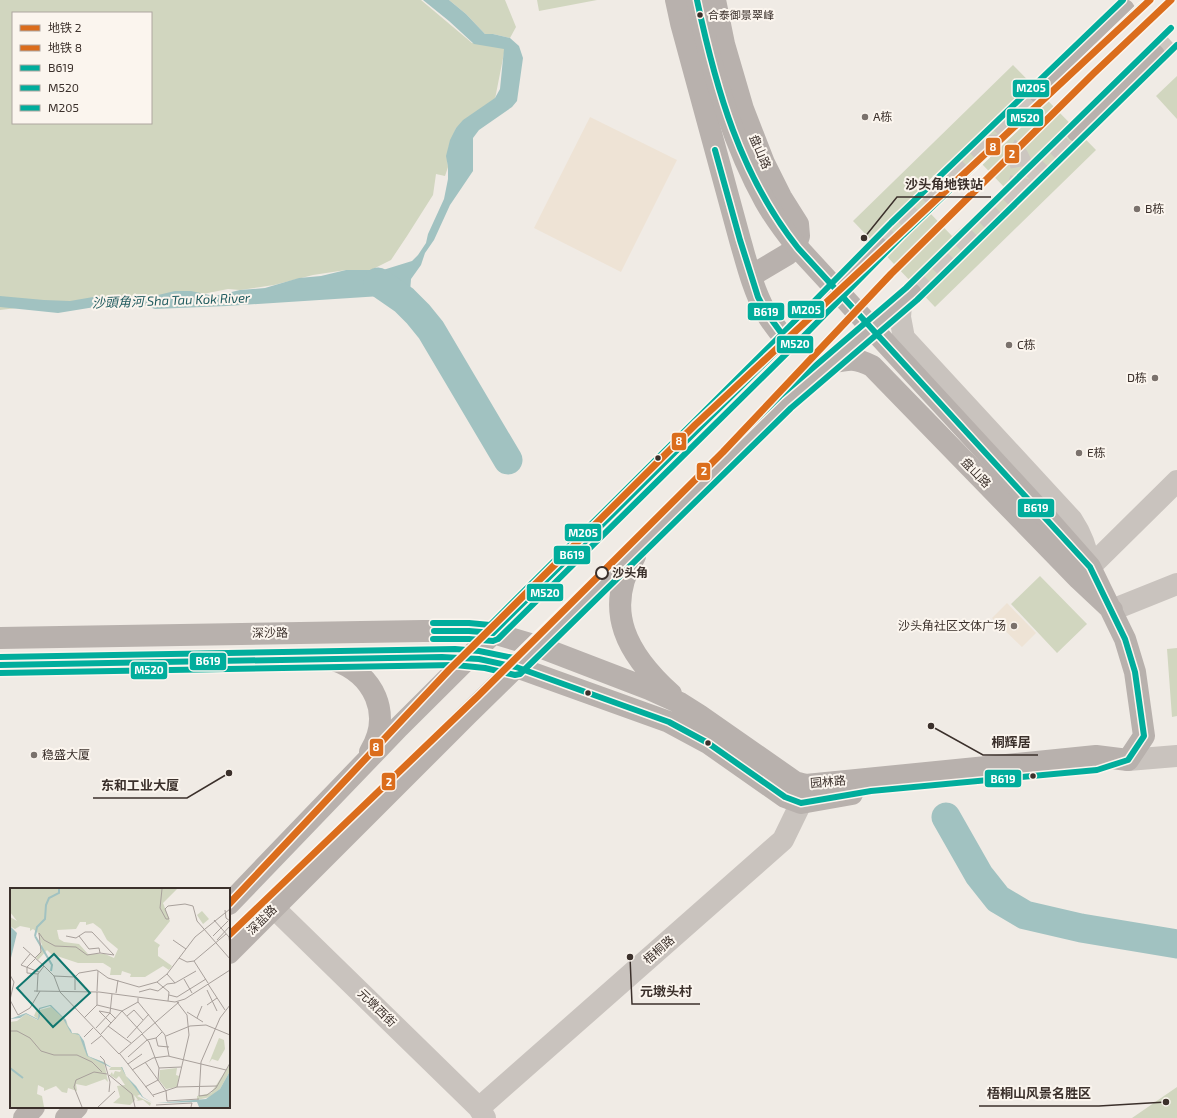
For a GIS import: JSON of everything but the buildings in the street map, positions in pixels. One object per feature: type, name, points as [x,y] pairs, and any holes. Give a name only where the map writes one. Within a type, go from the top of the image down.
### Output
[{"type":"main road","points":[[676,0],[738,233],[751,276],[758,297],[766,312],[787,341]]},
{"type":"main road","name":"盘山路","points":[[697,0],[716,76],[739,145],[752,176],[782,227],[798,248],[1090,567],[1125,639],[1134,672],[1144,736],[1128,760]]},
{"type":"main road","name":"盘山路","points":[[715,0],[724,44],[743,109],[764,163],[781,197],[798,224],[799,236],[795,248],[788,254],[751,276]]},
{"type":"main road","points":[[1039,92],[1124,10]]},
{"type":"main road","points":[[1077,131],[1154,55]]},
{"type":"main road","points":[[230,903],[363,764],[787,341],[878,248]]},
{"type":"main road","points":[[680,703],[661,686],[645,668],[626,637],[621,621],[620,601],[623,582],[631,564],[646,539],[786,402],[906,299]]},
{"type":"main road","name":"盘山路","points":[[830,363],[850,359],[863,361],[872,366],[1079,579],[1112,610]]},
{"type":"main road","name":"深盐路","points":[[230,952],[646,539]]},
{"type":"main road","name":"深沙路","points":[[0,638],[423,630],[493,633],[537,646]]},
{"type":"main road","name":"园林路","points":[[537,646],[649,689],[680,703],[795,782],[804,794]]},
{"type":"main road","points":[[0,665],[469,657],[494,661],[516,667]]},
{"type":"main road","points":[[331,659],[347,664],[360,674],[370,685],[375,694],[379,712],[380,729],[374,746],[363,764]]},
{"type":"main road","name":"园林路","points":[[516,667],[669,722],[708,743],[785,797],[1096,756],[1128,760]]},
{"type":"main road","points":[[24,1118],[33,1108]]},
{"type":"main road","points":[[66,1118],[76,1108]]},
{"type":"street","points":[[906,299],[900,316],[904,338],[1072,520],[1082,534],[1090,567]]},
{"type":"street","points":[[1090,567],[1177,481]]},
{"type":"street","points":[[1112,610],[1177,584]]},
{"type":"street","name":"园林路","points":[[1128,760],[1177,756]]},
{"type":"street","name":"梧桐路","points":[[482,1113],[783,840],[804,794]]},
{"type":"street","name":"元墩西街","points":[[274,908],[482,1113]]},
{"type":"green space","points":[[0,0],[421,0],[472,43],[506,43],[495,99],[456,128],[449,146],[447,159],[448,167],[445,176],[436,174],[433,195],[391,260],[371,270],[346,270],[313,275],[274,285],[240,290],[228,289],[203,294],[51,304],[0,310]]},
{"type":"green space","points":[[449,0],[505,0],[516,27],[510,38],[493,34],[485,34],[466,14]]},
{"type":"green space","points":[[537,0],[597,0],[539,11]]},
{"type":"green space","points":[[1013,65],[1096,150],[935,307],[853,221]],"holes":[[[982,164],[1004,187],[952,236],[930,213]]]},
{"type":"green space","points":[[1177,76],[1177,119],[1156,96]]},
{"type":"green space","points":[[1040,576],[1087,624],[1057,653],[1011,604]]},
{"type":"green space","points":[[1177,648],[1177,716],[1172,717],[1167,649]]},
{"type":"green space","points":[[1177,1087],[1177,1118],[1132,1118]]},
{"type":"shaded area","points":[[590,117],[677,160],[621,272],[534,228]]},
{"type":"shaded area","name":"沙头角社区文体广场","points":[[1007,603],[1036,633],[1022,647],[992,618]]},
{"type":"water","name":"沙頭角河 Sha Tau Kok River","points":[[423,0],[449,0],[466,14],[485,34],[493,34],[510,38],[519,46],[523,58],[517,101],[512,107],[479,130],[473,138],[473,171],[450,205],[434,240],[425,253],[421,265],[411,279],[410,292],[387,299],[381,296],[155,309],[143,305],[101,306],[58,313],[0,307],[0,296],[70,301],[99,296],[154,296],[175,291],[191,291],[214,296],[240,290],[265,288],[299,278],[321,276],[346,270],[383,270],[412,261],[426,243],[428,234],[444,199],[448,179],[446,156],[450,140],[456,128],[463,120],[495,98],[500,89],[504,49],[474,44]]},
{"type":"waterway","points":[[378,282],[404,300],[431,330],[508,460]]},
{"type":"waterway","points":[[946,817],[979,875],[998,899],[1025,915],[1081,928],[1177,944]]},
{"type":"tunnel","points":[[1154,55],[1177,34]]},
{"type":"tunnel","points":[[878,248],[1039,92]]},
{"type":"tunnel","points":[[911,294],[1077,131]]},
{"type":"tunnel","points":[[978,151],[989,146],[999,146],[1008,148],[1015,154],[1020,161],[1022,170],[1020,181],[1015,191]]},
{"type":"metro line","name":"8","points":[[230,903],[449,670],[695,425],[1150,0]]},
{"type":"metro line","name":"2","points":[[230,934],[478,696],[723,452],[891,274],[1094,73],[1171,0]]},
{"type":"transit line","name":"B619","points":[[0,665],[442,657],[479,659],[516,667],[669,722],[708,743],[785,797],[801,803],[871,791],[1097,770],[1128,760],[1144,736],[1135,672],[1125,639],[1090,567],[798,248],[778,220],[760,191],[733,130],[713,66],[697,0]]},
{"type":"transit line","name":"M205","points":[[433,623],[469,623],[490,625],[781,335],[891,223],[1123,0]]},
{"type":"transit line","name":"M520","points":[[433,639],[493,641],[498,639],[793,347],[903,235],[1141,6]]},
{"type":"transit line","name":"M205","points":[[0,657],[455,649],[479,651],[514,658],[780,396],[906,288],[1171,28]]},
{"type":"transit line","name":"M520","points":[[0,673],[455,665],[485,668],[515,675],[520,674],[791,408],[917,300],[1177,45]]},
{"type":"transit line","name":"B619","points":[[434,631],[493,633],[787,341],[766,312],[758,297],[740,240],[715,150]]},
{"type":"place","name":"合泰御景翠峰","points":[[700,15]]},
{"type":"place","name":"A栋","points":[[865,117]]},
{"type":"place","name":"B栋","points":[[1137,209]]},
{"type":"place","name":"沙头角地铁站","points":[[864,238]]},
{"type":"place","name":"C栋","points":[[1009,345]]},
{"type":"place","name":"D栋","points":[[1155,378]]},
{"type":"place","name":"E栋","points":[[1079,453]]},
{"type":"place","name":"沙头角","points":[[602,573]]},
{"type":"place","name":"沙头角社区文体广场","points":[[1014,626]]},
{"type":"place","name":"桐辉居","points":[[931,726]]},
{"type":"place","name":"稳盛大厦","points":[[34,755]]},
{"type":"place","name":"东和工业大厦","points":[[229,773]]},
{"type":"place","name":"元墩头村","points":[[630,957]]},
{"type":"place","name":"梧桐山风景名胜区","points":[[1166,1102]]}]
